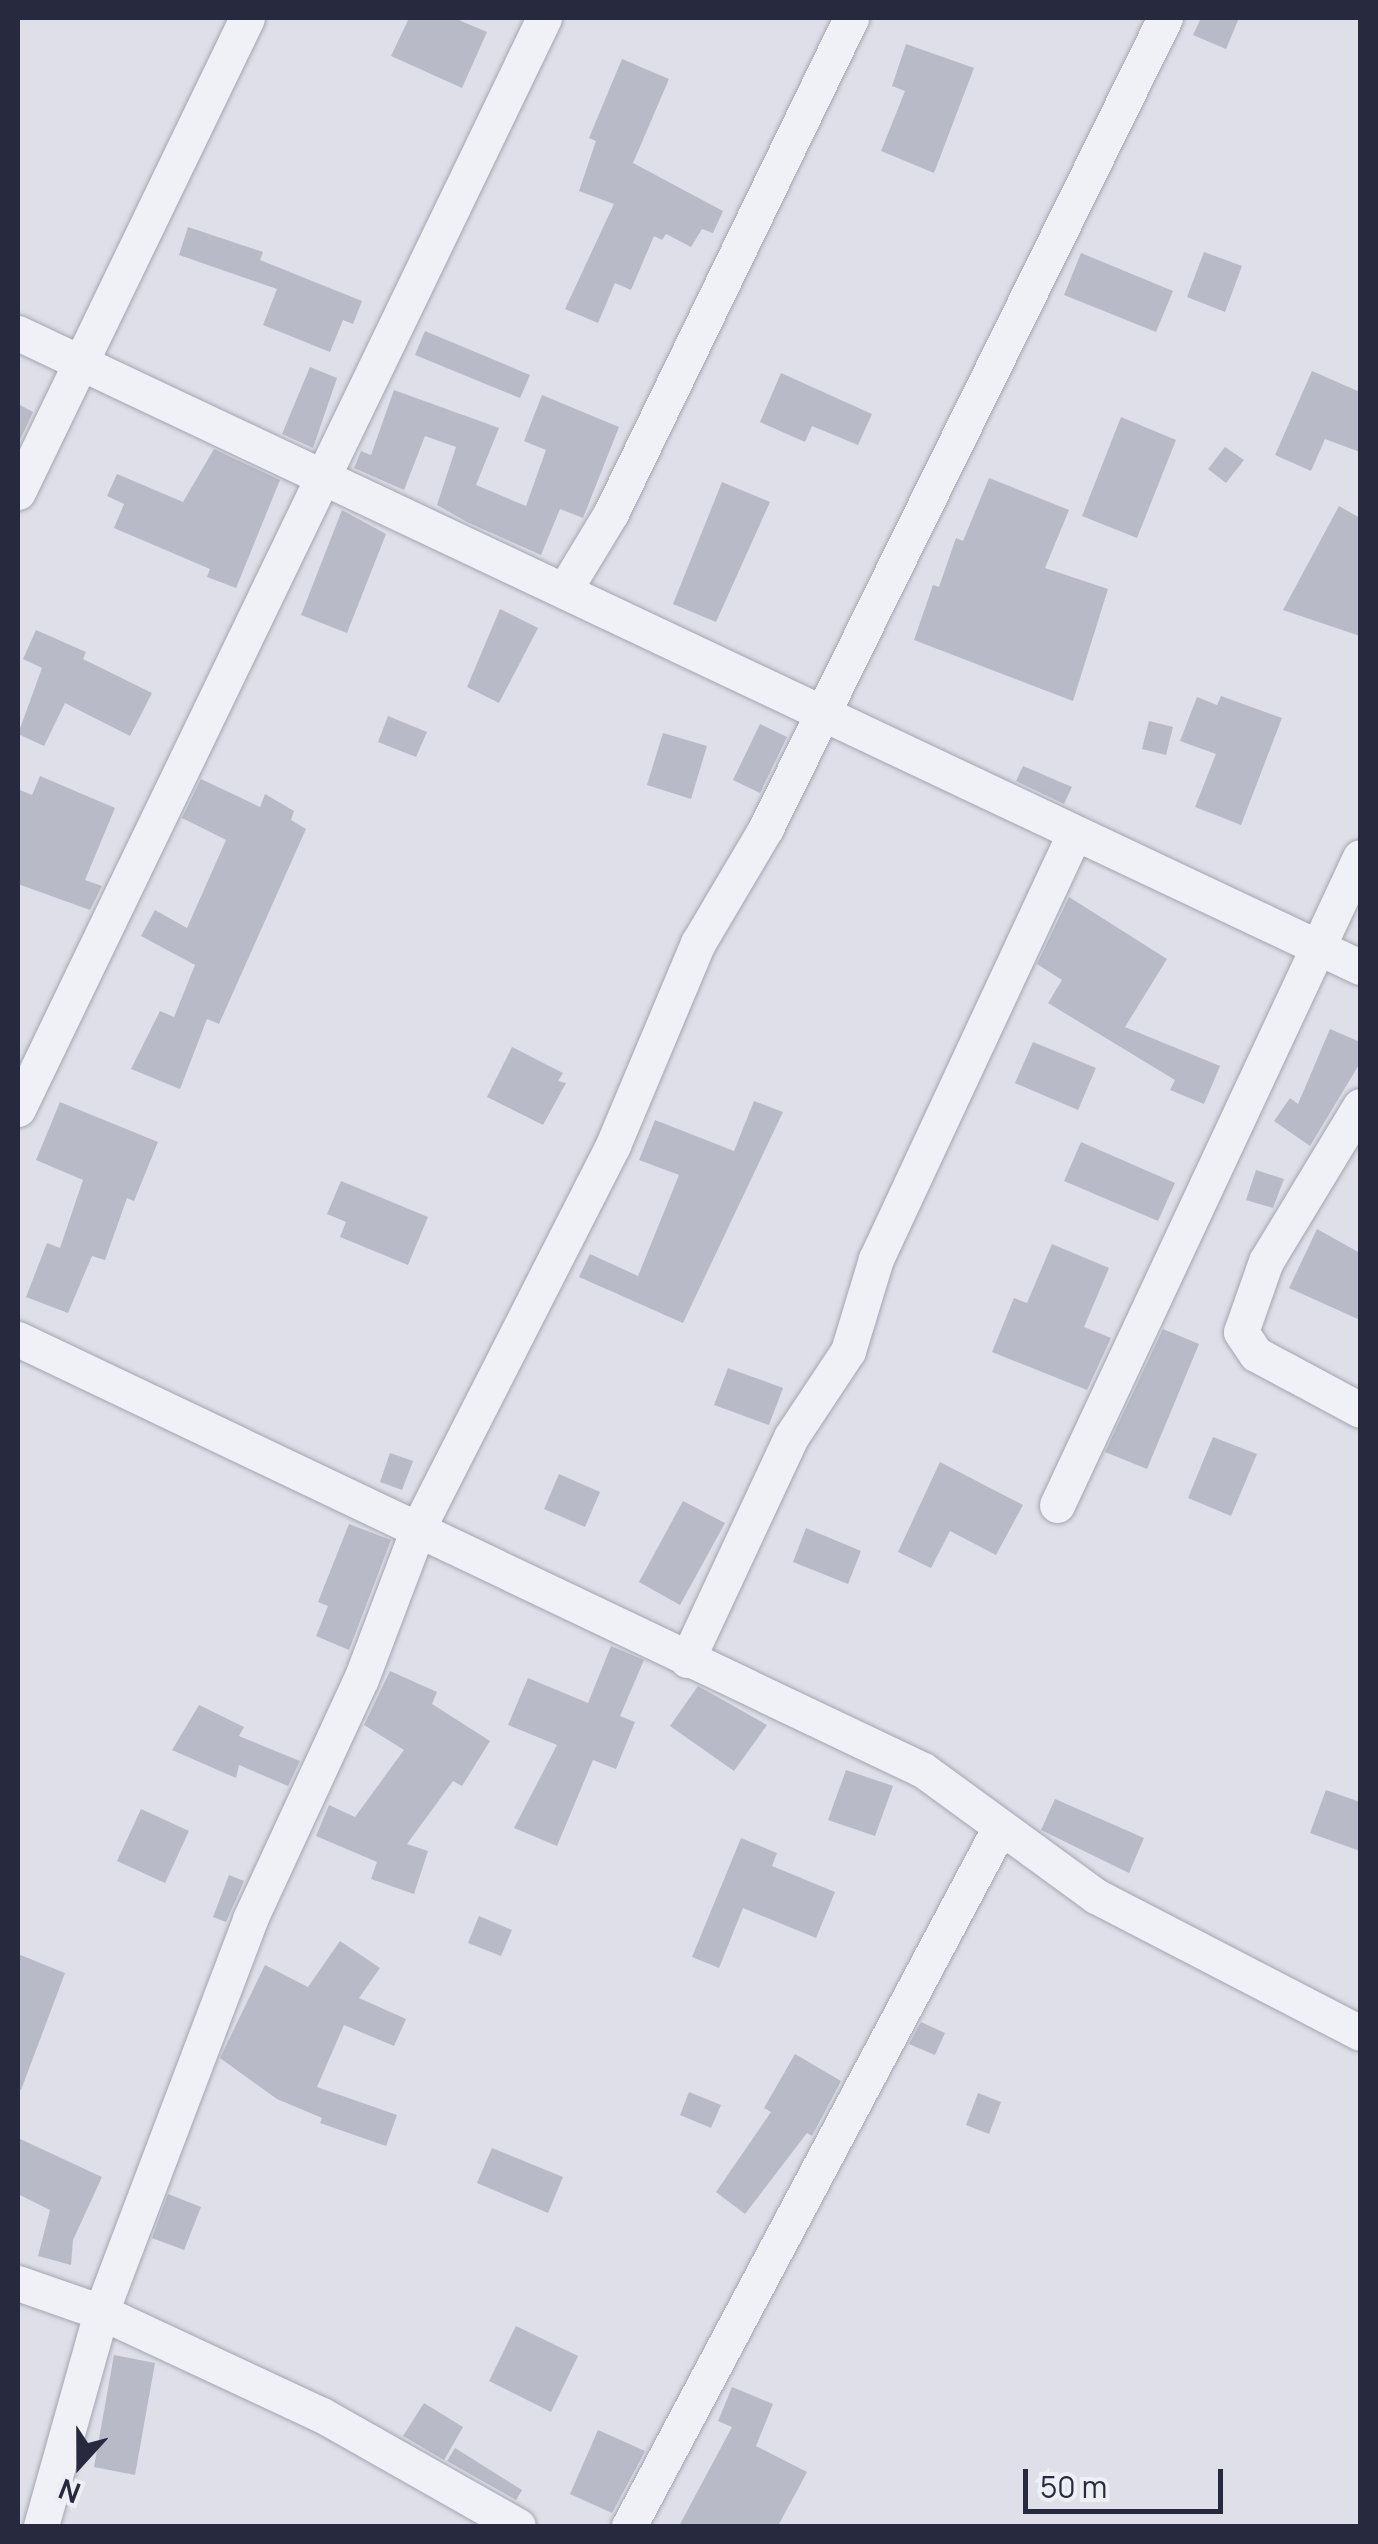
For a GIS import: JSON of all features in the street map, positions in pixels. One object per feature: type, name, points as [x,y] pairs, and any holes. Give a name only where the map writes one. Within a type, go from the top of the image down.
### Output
[{"type":"street","points":[[18,492],[247,18]]},
{"type":"street","points":[[18,1109],[317,479],[544,18]]},
{"type":"street","points":[[566,589],[611,513],[851,18]]},
{"type":"street","points":[[41,2526],[101,2312],[250,1919],[361,1678],[419,1526],[612,1146],[698,943],[766,828],[1165,18]]},
{"type":"street","points":[[18,333],[317,479],[566,589],[1074,835],[1360,967]]},
{"type":"street","points":[[687,1660],[791,1437],[848,1351],[876,1260],[1074,835]]},
{"type":"street","points":[[1058,1505],[1315,945],[1360,857]]},
{"type":"street","points":[[1360,1106],[1266,1261],[1240,1332],[1256,1354],[1360,1410]]},
{"type":"street","points":[[18,1339],[419,1526],[687,1660],[922,1770],[1096,1896],[1360,2033]]},
{"type":"street","points":[[628,2526],[999,1828]]},
{"type":"street","points":[[18,2284],[101,2312],[322,2414],[518,2526]]},
{"type":"building","points":[[409,18],[454,18],[487,32],[462,88],[391,56]]},
{"type":"building","points":[[1201,18],[1239,18],[1226,49],[1193,35]]},
{"type":"building","points":[[906,44],[974,68],[934,173],[881,151],[905,91],[892,86]]},
{"type":"building","points":[[622,59],[669,79],[633,163],[723,211],[713,233],[702,229],[691,247],[666,234],[662,240],[654,236],[631,290],[615,283],[598,323],[565,309],[614,204],[579,191],[596,141],[589,138]]},
{"type":"building","points":[[188,227],[263,252],[260,260],[362,301],[353,324],[343,320],[330,352],[263,325],[277,289],[179,255]]},
{"type":"building","points":[[1204,252],[1242,266],[1225,312],[1187,297]]},
{"type":"building","points":[[1081,253],[1173,291],[1156,332],[1064,295]]},
{"type":"building","points":[[425,331],[530,375],[520,398],[415,355]]},
{"type":"building","points":[[310,367],[337,378],[313,448],[282,434]]},
{"type":"building","points":[[1312,371],[1360,392],[1360,452],[1325,439],[1311,471],[1275,455]]},
{"type":"building","points":[[781,373],[872,414],[858,445],[812,426],[805,442],[760,422]]},
{"type":"building","points":[[394,390],[499,428],[476,485],[526,506],[546,450],[524,441],[542,395],[619,427],[583,518],[560,509],[541,555],[467,522],[437,505],[456,447],[425,436],[404,490],[354,468],[361,451],[371,455]]},
{"type":"building","points":[[18,404],[33,412],[18,444]]},
{"type":"building","points":[[1121,417],[1176,440],[1137,538],[1082,516]]},
{"type":"building","points":[[1225,447],[1244,460],[1226,483],[1208,469]]},
{"type":"building","points":[[214,449],[280,480],[236,588],[207,577],[210,569],[114,528],[124,504],[107,496],[117,474],[183,502]]},
{"type":"building","points":[[989,478],[1069,510],[1045,568],[1108,589],[1073,701],[914,640],[933,585],[939,587],[956,538],[963,541]]},
{"type":"building","points":[[722,482],[770,502],[716,622],[673,604]]},
{"type":"building","points":[[1339,506],[1360,518],[1360,636],[1283,610]]},
{"type":"building","points":[[342,510],[386,534],[347,633],[301,615]]},
{"type":"building","points":[[500,609],[538,628],[499,703],[467,687]]},
{"type":"building","points":[[36,630],[86,652],[83,659],[152,693],[130,736],[65,703],[44,746],[18,734],[42,668],[23,659]]},
{"type":"building","points":[[1221,696],[1282,718],[1241,825],[1195,807],[1216,754],[1180,741],[1197,697],[1217,705]]},
{"type":"building","points":[[388,716],[427,732],[416,757],[378,742]]},
{"type":"building","points":[[1149,721],[1173,727],[1166,755],[1142,749]]},
{"type":"building","points":[[760,724],[787,737],[760,793],[733,780]]},
{"type":"building","points":[[663,733],[707,746],[691,799],[647,785]]},
{"type":"building","points":[[1023,766],[1072,787],[1064,804],[1016,781]]},
{"type":"building","points":[[40,776],[115,808],[85,880],[102,886],[90,910],[18,884],[18,789],[32,795]]},
{"type":"building","points":[[201,779],[260,807],[265,794],[294,811],[291,820],[306,829],[219,1024],[207,1019],[180,1089],[131,1069],[160,1011],[174,1017],[195,965],[141,936],[155,910],[187,928],[226,840],[182,818]]},
{"type":"building","points":[[1069,897],[1167,959],[1125,1027],[1220,1066],[1204,1104],[1170,1090],[1175,1080],[1048,1003],[1062,980],[1037,964]]},
{"type":"building","points":[[1330,1029],[1360,1042],[1360,1063],[1310,1146],[1274,1121],[1290,1098],[1298,1104]]},
{"type":"building","points":[[1033,1042],[1096,1068],[1078,1110],[1015,1083]]},
{"type":"building","points":[[512,1047],[563,1073],[558,1081],[566,1083],[543,1125],[487,1097]]},
{"type":"building","points":[[754,1101],[783,1112],[683,1323],[579,1277],[590,1254],[638,1276],[679,1175],[639,1160],[655,1120],[734,1151]]},
{"type":"building","points":[[60,1102],[158,1142],[134,1201],[127,1198],[105,1260],[92,1256],[68,1313],[26,1297],[47,1243],[60,1248],[83,1180],[36,1160]]},
{"type":"building","points":[[1081,1142],[1175,1183],[1158,1221],[1064,1181]]},
{"type":"building","points":[[1256,1170],[1284,1179],[1273,1208],[1246,1200]]},
{"type":"building","points":[[341,1181],[428,1217],[408,1265],[340,1237],[346,1222],[327,1214]]},
{"type":"building","points":[[1317,1229],[1360,1253],[1360,1320],[1289,1288]]},
{"type":"building","points":[[1052,1244],[1109,1268],[1084,1327],[1111,1338],[1087,1390],[992,1352],[1014,1298],[1027,1303]]},
{"type":"building","points":[[1163,1329],[1199,1344],[1147,1469],[1105,1452]]},
{"type":"building","points":[[728,1368],[783,1388],[769,1425],[714,1405]]},
{"type":"building","points":[[1213,1437],[1257,1454],[1231,1516],[1188,1498]]},
{"type":"building","points":[[390,1453],[413,1461],[402,1490],[380,1482]]},
{"type":"building","points":[[940,1462],[1023,1505],[996,1555],[950,1531],[931,1568],[898,1552]]},
{"type":"building","points":[[559,1474],[600,1492],[585,1527],[544,1509]]},
{"type":"building","points":[[683,1501],[725,1523],[680,1605],[639,1582]]},
{"type":"building","points":[[349,1524],[391,1540],[349,1650],[316,1636],[328,1606],[318,1602]]},
{"type":"building","points":[[806,1528],[861,1551],[848,1584],[793,1562]]},
{"type":"building","points":[[611,1646],[644,1660],[620,1716],[635,1722],[616,1769],[593,1760],[557,1846],[514,1828],[557,1745],[508,1725],[528,1678],[588,1703]]},
{"type":"building","points":[[390,1671],[437,1692],[432,1704],[490,1741],[462,1786],[453,1781],[407,1844],[428,1851],[414,1894],[371,1879],[377,1862],[316,1836],[329,1805],[355,1817],[404,1750],[364,1725]]},
{"type":"building","points":[[698,1686],[767,1725],[734,1771],[670,1726]]},
{"type":"building","points":[[199,1705],[244,1727],[239,1736],[300,1761],[288,1786],[239,1765],[236,1778],[172,1750]]},
{"type":"building","points":[[846,1770],[893,1786],[875,1836],[828,1820]]},
{"type":"building","points":[[1326,1790],[1360,1802],[1360,1851],[1310,1833]]},
{"type":"building","points":[[1055,1799],[1144,1838],[1129,1873],[1041,1830]]},
{"type":"building","points":[[141,1809],[189,1831],[165,1883],[117,1861]]},
{"type":"building","points":[[741,1838],[777,1853],[772,1866],[835,1892],[816,1938],[743,1908],[719,1968],[692,1957]]},
{"type":"building","points":[[229,1875],[244,1881],[226,1922],[213,1917]]},
{"type":"building","points":[[479,1916],[512,1930],[501,1956],[468,1943]]},
{"type":"building","points":[[340,1941],[380,1968],[359,1998],[406,2019],[394,2046],[344,2025],[317,2087],[397,2115],[386,2146],[320,2123],[322,2118],[277,2099],[220,2058],[265,1965],[308,1987]]},
{"type":"building","points":[[18,1954],[65,1973],[21,2090],[18,2089]]},
{"type":"building","points":[[921,2022],[945,2033],[935,2055],[909,2044]]},
{"type":"building","points":[[795,2054],[841,2081],[812,2136],[807,2133],[745,2214],[716,2192],[771,2112],[764,2108]]},
{"type":"building","points":[[689,2092],[721,2105],[711,2128],[680,2115]]},
{"type":"building","points":[[978,2093],[1001,2102],[989,2134],[966,2125]]},
{"type":"building","points":[[18,2138],[102,2177],[73,2240],[71,2265],[38,2256],[50,2210],[18,2194]]},
{"type":"building","points":[[492,2148],[563,2177],[548,2213],[477,2183]]},
{"type":"building","points":[[168,2194],[201,2207],[184,2250],[152,2238]]},
{"type":"building","points":[[516,2326],[578,2356],[551,2412],[489,2381]]},
{"type":"building","points":[[114,2355],[155,2363],[135,2475],[94,2467]]},
{"type":"building","points":[[732,2387],[773,2404],[756,2446],[807,2472],[778,2526],[679,2526],[732,2427],[718,2421]]},
{"type":"building","points":[[424,2403],[463,2427],[444,2460],[403,2436]]},
{"type":"building","points":[[598,2430],[645,2451],[612,2513],[570,2494]]},
{"type":"building","points":[[455,2448],[522,2490],[516,2500],[447,2461]]}]
